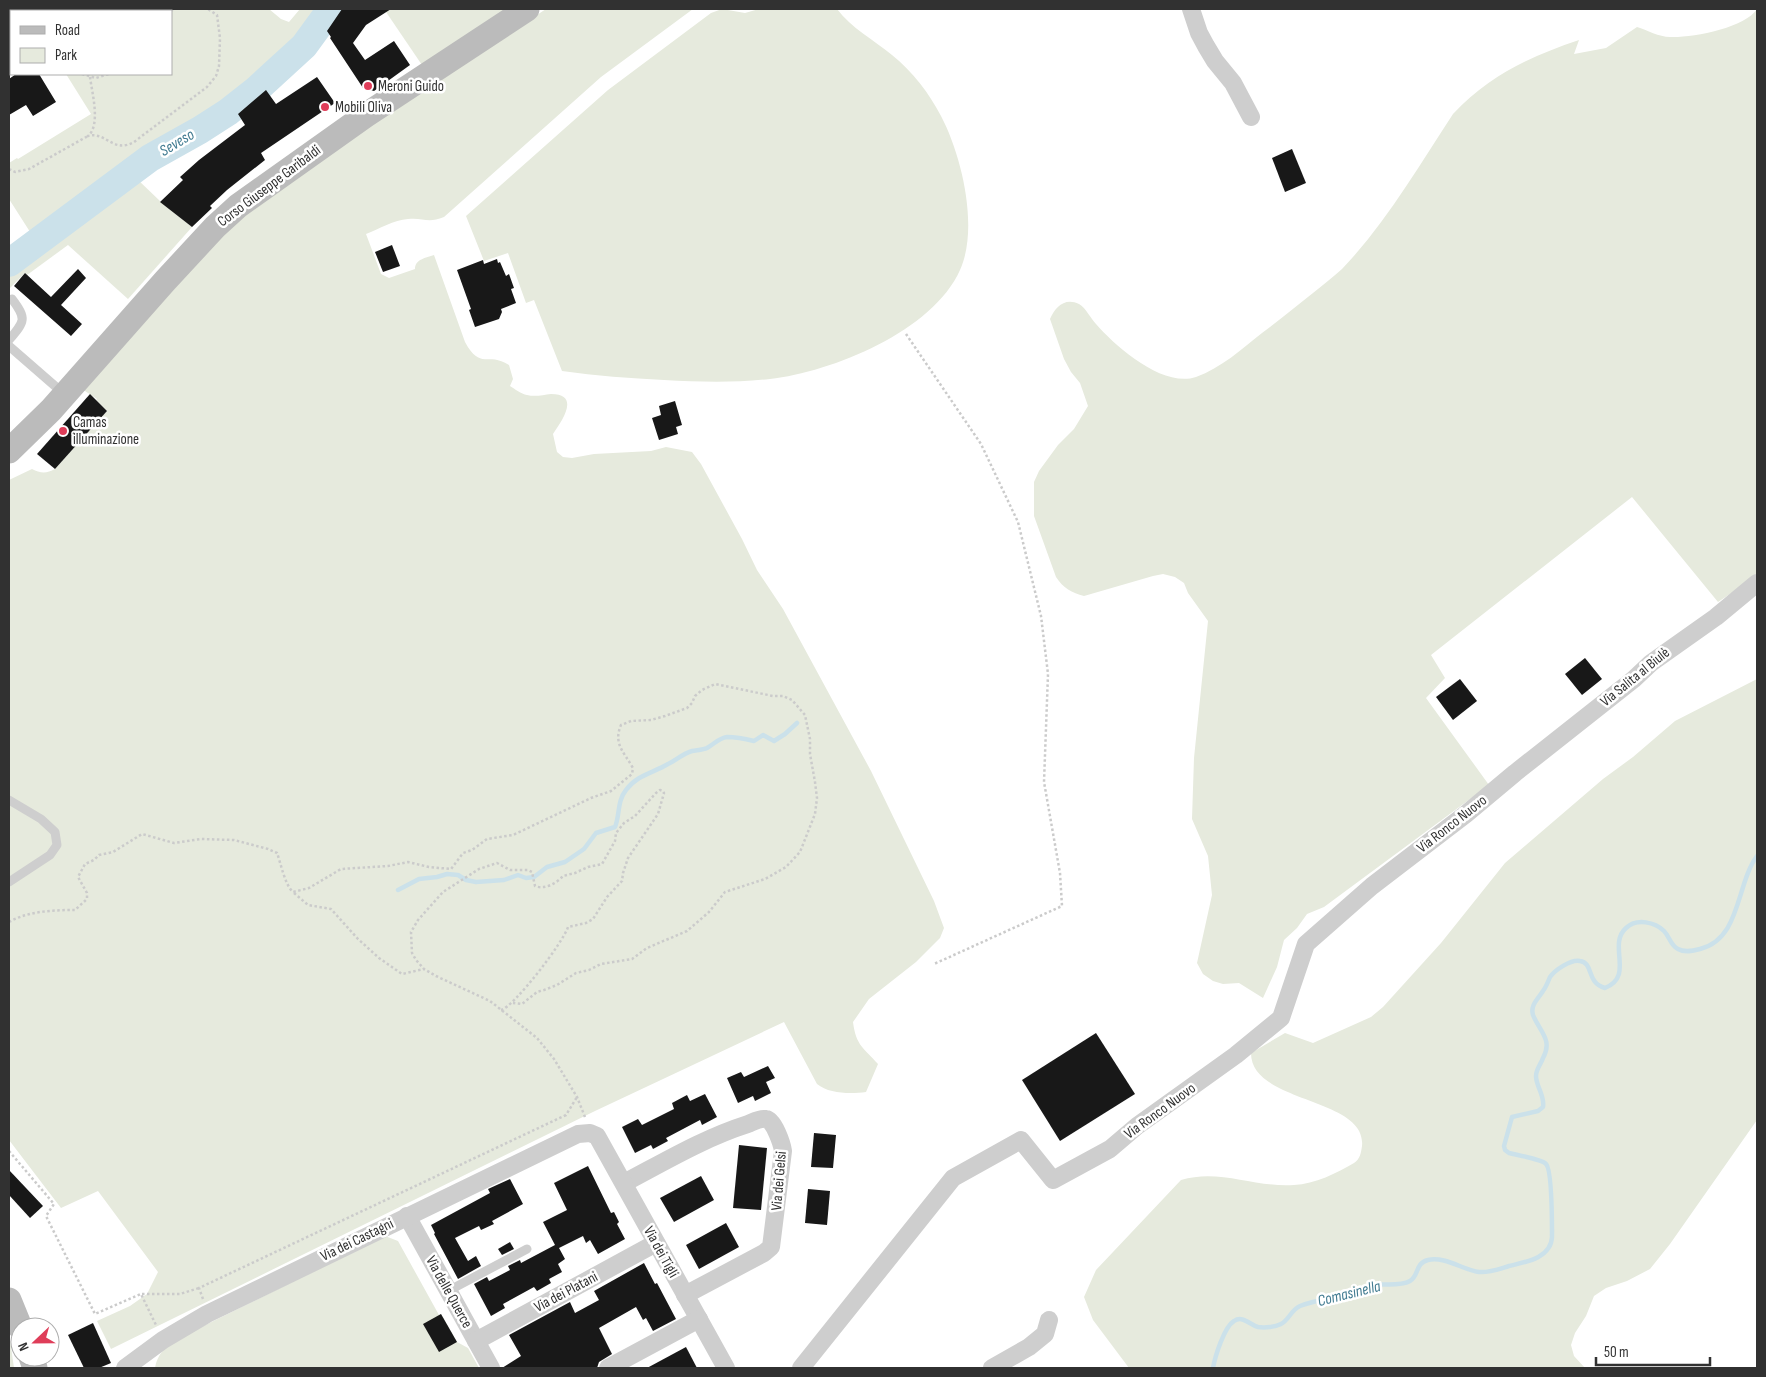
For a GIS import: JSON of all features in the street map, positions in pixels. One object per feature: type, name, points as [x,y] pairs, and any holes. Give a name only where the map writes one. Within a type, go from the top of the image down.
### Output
[{"type":"main road","name":"Corso Giuseppe Garibaldi","points":[[9,451],[65,395],[215,226],[238,206],[366,114],[527,9]]},
{"type":"main road","points":[[9,1300],[16,1317]]},
{"type":"street","points":[[1191,9],[1199,33],[1215,61],[1233,83],[1250,117]]},
{"type":"street","name":"Via Salita al Biulè","points":[[1515,773],[1634,679],[1651,663],[1716,616],[1757,583]]},
{"type":"street","name":"Via Ronco Nuovo","points":[[801,1368],[953,1178],[1021,1140],[1053,1180],[1110,1149],[1137,1126],[1236,1055],[1281,1018],[1306,944],[1372,886],[1466,814],[1515,773]]},
{"type":"street","name":"Via dei Gelsi","points":[[624,1183],[724,1131],[761,1119],[768,1119],[773,1124],[783,1151],[771,1247],[764,1253],[685,1295]]},
{"type":"street","name":"Via dei Castagni","points":[[126,1368],[163,1340],[207,1314],[578,1134],[594,1134]]},
{"type":"street","name":"Via dei Tigli","points":[[594,1134],[624,1183],[726,1368]]},
{"type":"street","name":"Via delle Querce","points":[[406,1216],[491,1368]]},
{"type":"street","name":"Via dei Platani","points":[[476,1341],[656,1243]]},
{"type":"street","points":[[608,1368],[699,1320]]},
{"type":"street","points":[[992,1368],[1029,1347],[1045,1334],[1049,1320]]},
{"type":"lane","points":[[9,340],[21,326],[23,320],[23,314],[12,299]]},
{"type":"lane","points":[[9,346],[65,395]]},
{"type":"lane","points":[[9,800],[41,819],[55,832],[57,845],[50,855],[9,882]]},
{"type":"lane","points":[[448,1290],[527,1249]]},
{"type":"path","points":[[88,136],[96,135],[116,145],[129,145],[208,87],[216,76],[219,66],[220,38],[219,19],[217,15],[208,9]]},
{"type":"path","points":[[85,75],[90,77],[106,75]]},
{"type":"path","points":[[9,169],[15,172],[29,169],[92,132],[95,120],[90,77]]},
{"type":"path","points":[[906,334],[981,444],[1018,522],[1041,616],[1048,674],[1044,782],[1060,873],[1062,906],[934,964]]},
{"type":"path","points":[[293,892],[310,888],[341,869],[388,866],[408,862],[429,867],[451,868],[463,853],[472,850],[487,839],[513,835],[591,798],[604,794],[619,786],[632,774],[633,768],[617,739],[621,725],[631,721],[650,720],[687,708],[695,696],[702,690],[715,684],[773,696],[783,696],[792,700],[805,715],[810,739],[810,754],[817,798],[815,814],[800,852],[786,867],[765,879],[725,892],[709,912],[686,931],[647,948],[632,959],[601,964],[589,970],[576,973],[557,985],[536,992],[522,1004],[513,1003]]},
{"type":"path","points":[[501,1010],[506,1009],[513,1003],[550,958],[568,927],[586,923],[593,919],[607,897],[622,881],[628,858],[658,814],[663,791],[660,790],[656,793],[635,816],[624,823],[616,833],[615,841],[602,864],[563,876],[549,886],[539,888],[535,886],[532,872],[528,870],[510,870],[497,863],[479,869],[443,892],[418,920],[411,932],[412,953],[424,969],[490,1001],[501,1010],[537,1038],[554,1059],[577,1097],[594,1134]]},
{"type":"path","points":[[9,922],[29,914],[75,910],[87,898],[87,893],[78,877],[85,864],[113,852],[142,834],[174,843],[201,838],[234,840],[268,849],[277,854],[289,889],[308,905],[331,909],[365,945],[402,974],[424,969]]},
{"type":"path","points":[[9,1151],[54,1204],[46,1216],[95,1314],[141,1294],[180,1294],[199,1288],[566,1115],[577,1097]]},
{"type":"path","points":[[199,1288],[207,1314]]},
{"type":"path","points":[[141,1294],[163,1340]]},
{"type":"green space","points":[[104,9],[104,10],[49,10]]},
{"type":"green space","points":[[269,9],[281,19],[289,22],[300,9],[319,9],[292,45],[229,100],[141,153],[32,235],[9,199],[9,163],[91,114],[67,75],[172,75],[172,10],[162,10]]},
{"type":"green space","points":[[384,9],[512,9],[424,68]]},
{"type":"green space","points":[[546,9],[693,9],[601,77],[444,217],[433,220],[403,220],[366,234],[381,274],[389,278],[415,269],[419,261],[434,255],[465,342],[471,351],[480,358],[501,361],[509,365],[513,379],[510,386],[520,393],[533,396],[560,395],[565,398],[567,409],[553,434],[557,452],[563,457],[572,458],[594,454],[651,451],[666,447],[692,452],[701,464],[757,570],[783,609],[871,771],[934,901],[944,928],[940,938],[916,962],[869,999],[853,1022],[859,1042],[878,1064],[866,1092],[847,1093],[834,1091],[817,1084],[784,1022],[595,1111],[111,1349],[97,1321],[130,1306],[147,1294],[158,1272],[98,1191],[61,1208],[9,1140],[9,480],[32,469],[49,472],[55,469],[107,411],[97,399],[82,389],[243,213],[335,149]]},
{"type":"green space","points":[[722,9],[745,13],[759,9],[837,9],[849,22],[892,55],[914,76],[931,99],[949,132],[956,151],[966,192],[968,234],[966,253],[960,270],[947,292],[928,312],[904,329],[878,345],[850,358],[795,375],[757,380],[703,382],[626,378],[562,371],[534,300],[526,303],[508,253],[484,261],[466,216],[608,90],[711,13]]},
{"type":"green space","points":[[1757,9],[1757,576],[1718,602],[1632,497],[1431,655],[1445,678],[1426,698],[1489,785],[1324,907],[1307,914],[1297,928],[1284,940],[1277,967],[1263,998],[1239,983],[1223,984],[1213,981],[1203,974],[1197,963],[1212,895],[1208,856],[1192,819],[1194,758],[1208,621],[1188,593],[1184,583],[1175,577],[1163,574],[1153,576],[1084,596],[1068,590],[1056,577],[1034,516],[1034,482],[1039,471],[1058,445],[1074,429],[1088,406],[1080,383],[1064,359],[1050,319],[1052,315],[1061,304],[1074,302],[1079,304],[1115,344],[1141,363],[1169,377],[1183,379],[1196,377],[1239,352],[1342,269],[1387,214],[1453,114],[1481,88],[1496,78],[1543,53],[1579,40],[1574,54],[1606,48],[1637,27],[1666,37],[1704,34],[1741,22],[1751,16]]},
{"type":"green space","points":[[137,179],[161,202],[192,227],[128,299],[68,245],[27,275],[25,273],[9,289],[9,275]]},
{"type":"green space","points":[[1757,679],[1757,1120],[1670,1244],[1650,1269],[1627,1281],[1606,1288],[1594,1296],[1571,1345],[1574,1356],[1585,1368],[1129,1368],[1093,1320],[1084,1297],[1096,1270],[1181,1180],[1209,1176],[1266,1184],[1302,1184],[1340,1171],[1358,1160],[1360,1156],[1362,1146],[1359,1130],[1347,1118],[1329,1108],[1287,1092],[1269,1082],[1256,1070],[1251,1053],[1285,1033],[1313,1043],[1371,1017],[1383,1007],[1441,943],[1505,863],[1603,779],[1633,757],[1675,721]]},
{"type":"green space","points":[[385,1236],[398,1241],[439,1315],[441,1314],[457,1342],[468,1348],[479,1368],[155,1368],[162,1352],[175,1340]]},
{"type":"green space","points":[[9,1333],[10,1367],[14,1368],[9,1368]]},
{"type":"building","points":[[342,9],[391,9],[366,25],[353,43],[365,60],[394,41],[410,65],[374,91],[363,88],[327,31]]},
{"type":"building","points":[[15,75],[40,75],[56,102],[33,116],[26,105],[9,115],[9,79]]},
{"type":"building","points":[[317,77],[335,103],[261,153],[265,160],[227,190],[192,227],[160,202],[183,180],[180,177],[245,125],[238,114],[266,90],[276,104]]},
{"type":"building","points":[[1292,149],[1306,183],[1285,192],[1272,158]]},
{"type":"building","points":[[392,245],[400,266],[383,272],[375,252]]},
{"type":"building","points":[[497,259],[506,276],[509,274],[514,288],[511,289],[516,303],[501,309],[502,312],[499,319],[475,327],[469,310],[471,309],[457,270],[483,260],[484,264]]},
{"type":"building","points":[[78,269],[86,278],[61,305],[82,324],[71,336],[14,286],[25,273],[51,297]]},
{"type":"building","points":[[90,394],[107,411],[55,469],[37,454]]},
{"type":"building","points":[[675,401],[682,425],[676,427],[678,434],[659,440],[652,418],[661,415],[659,406]]},
{"type":"building","points":[[1585,658],[1602,679],[1582,695],[1565,674]]},
{"type":"building","points":[[1460,679],[1477,701],[1453,720],[1436,697]]},
{"type":"building","points":[[1096,1033],[1135,1094],[1060,1141],[1022,1080]]},
{"type":"building","points":[[768,1066],[775,1078],[766,1082],[771,1093],[755,1101],[753,1096],[738,1103],[727,1078],[741,1072],[744,1077]]},
{"type":"building","points":[[705,1094],[717,1117],[702,1125],[700,1120],[666,1138],[668,1141],[653,1149],[651,1145],[635,1153],[622,1127],[638,1119],[642,1125],[674,1109],[672,1103],[687,1095],[690,1101]]},
{"type":"building","points":[[814,1133],[836,1135],[833,1168],[811,1167]]},
{"type":"building","points":[[739,1145],[767,1148],[761,1210],[733,1208]]},
{"type":"building","points":[[588,1166],[611,1213],[614,1212],[619,1222],[617,1224],[625,1239],[598,1254],[590,1240],[586,1243],[583,1236],[559,1248],[565,1259],[558,1264],[562,1272],[549,1279],[551,1283],[537,1291],[534,1287],[503,1304],[505,1308],[491,1316],[474,1284],[487,1277],[489,1281],[510,1270],[508,1266],[520,1260],[521,1263],[555,1245],[543,1222],[567,1210],[554,1183]]},
{"type":"building","points":[[9,1170],[43,1206],[30,1218],[9,1195]]},
{"type":"building","points":[[701,1176],[714,1200],[674,1222],[660,1198]]},
{"type":"building","points":[[510,1179],[523,1204],[492,1221],[494,1224],[481,1230],[479,1226],[455,1238],[468,1261],[476,1256],[481,1266],[458,1279],[431,1225],[490,1193],[488,1189]]},
{"type":"building","points":[[808,1189],[830,1191],[827,1225],[805,1223]]},
{"type":"building","points":[[726,1223],[739,1247],[699,1269],[686,1245]]},
{"type":"building","points":[[510,1242],[514,1249],[502,1255],[498,1249]]},
{"type":"building","points":[[644,1263],[676,1319],[653,1331],[646,1318],[643,1320],[636,1307],[599,1328],[612,1354],[599,1362],[597,1368],[502,1368],[521,1356],[509,1335],[570,1302],[575,1313],[599,1300],[594,1291]]},
{"type":"building","points":[[441,1314],[457,1342],[439,1352],[423,1324]]},
{"type":"building","points":[[93,1323],[111,1363],[99,1368],[84,1368],[68,1335]]},
{"type":"building","points":[[686,1347],[697,1368],[647,1368]]},
{"type":"waterway","name":"Seveso","points":[[9,263],[150,158],[200,130],[228,112],[256,90],[304,46],[331,9]]},
{"type":"waterway","points":[[398,890],[419,879],[447,874],[458,875],[466,880],[476,882],[504,880],[518,875],[526,878],[534,877],[547,867],[565,862],[584,849],[596,833],[615,827],[623,794],[630,785],[640,778],[685,754],[705,749],[724,738],[754,741],[763,735],[774,741],[797,723]]},
{"type":"waterway","name":"Comasinella","points":[[1213,1368],[1223,1336],[1230,1324],[1237,1319],[1258,1327],[1279,1325],[1297,1308],[1306,1304],[1351,1294],[1372,1285],[1406,1283],[1413,1279],[1421,1264],[1428,1260],[1441,1260],[1473,1271],[1486,1272],[1530,1261],[1547,1250],[1551,1244],[1552,1237],[1548,1168],[1540,1160],[1509,1153],[1505,1150],[1504,1146],[1512,1117],[1538,1111],[1543,1107],[1543,1099],[1536,1076],[1547,1046],[1533,1015],[1532,1011],[1535,1002],[1552,974],[1559,968],[1576,961],[1587,965],[1592,978],[1599,985],[1605,988],[1614,983],[1620,968],[1619,943],[1621,935],[1626,928],[1635,923],[1646,922],[1656,925],[1666,933],[1673,945],[1683,951],[1697,950],[1713,943],[1731,923],[1750,868],[1757,856]]},
{"type":"place","name":"Meroni Guido","points":[[368,86]]},
{"type":"place","name":"Mobili Oliva","points":[[325,107]]},
{"type":"place","name":"Camas illuminazione","points":[[63,431]]}]
